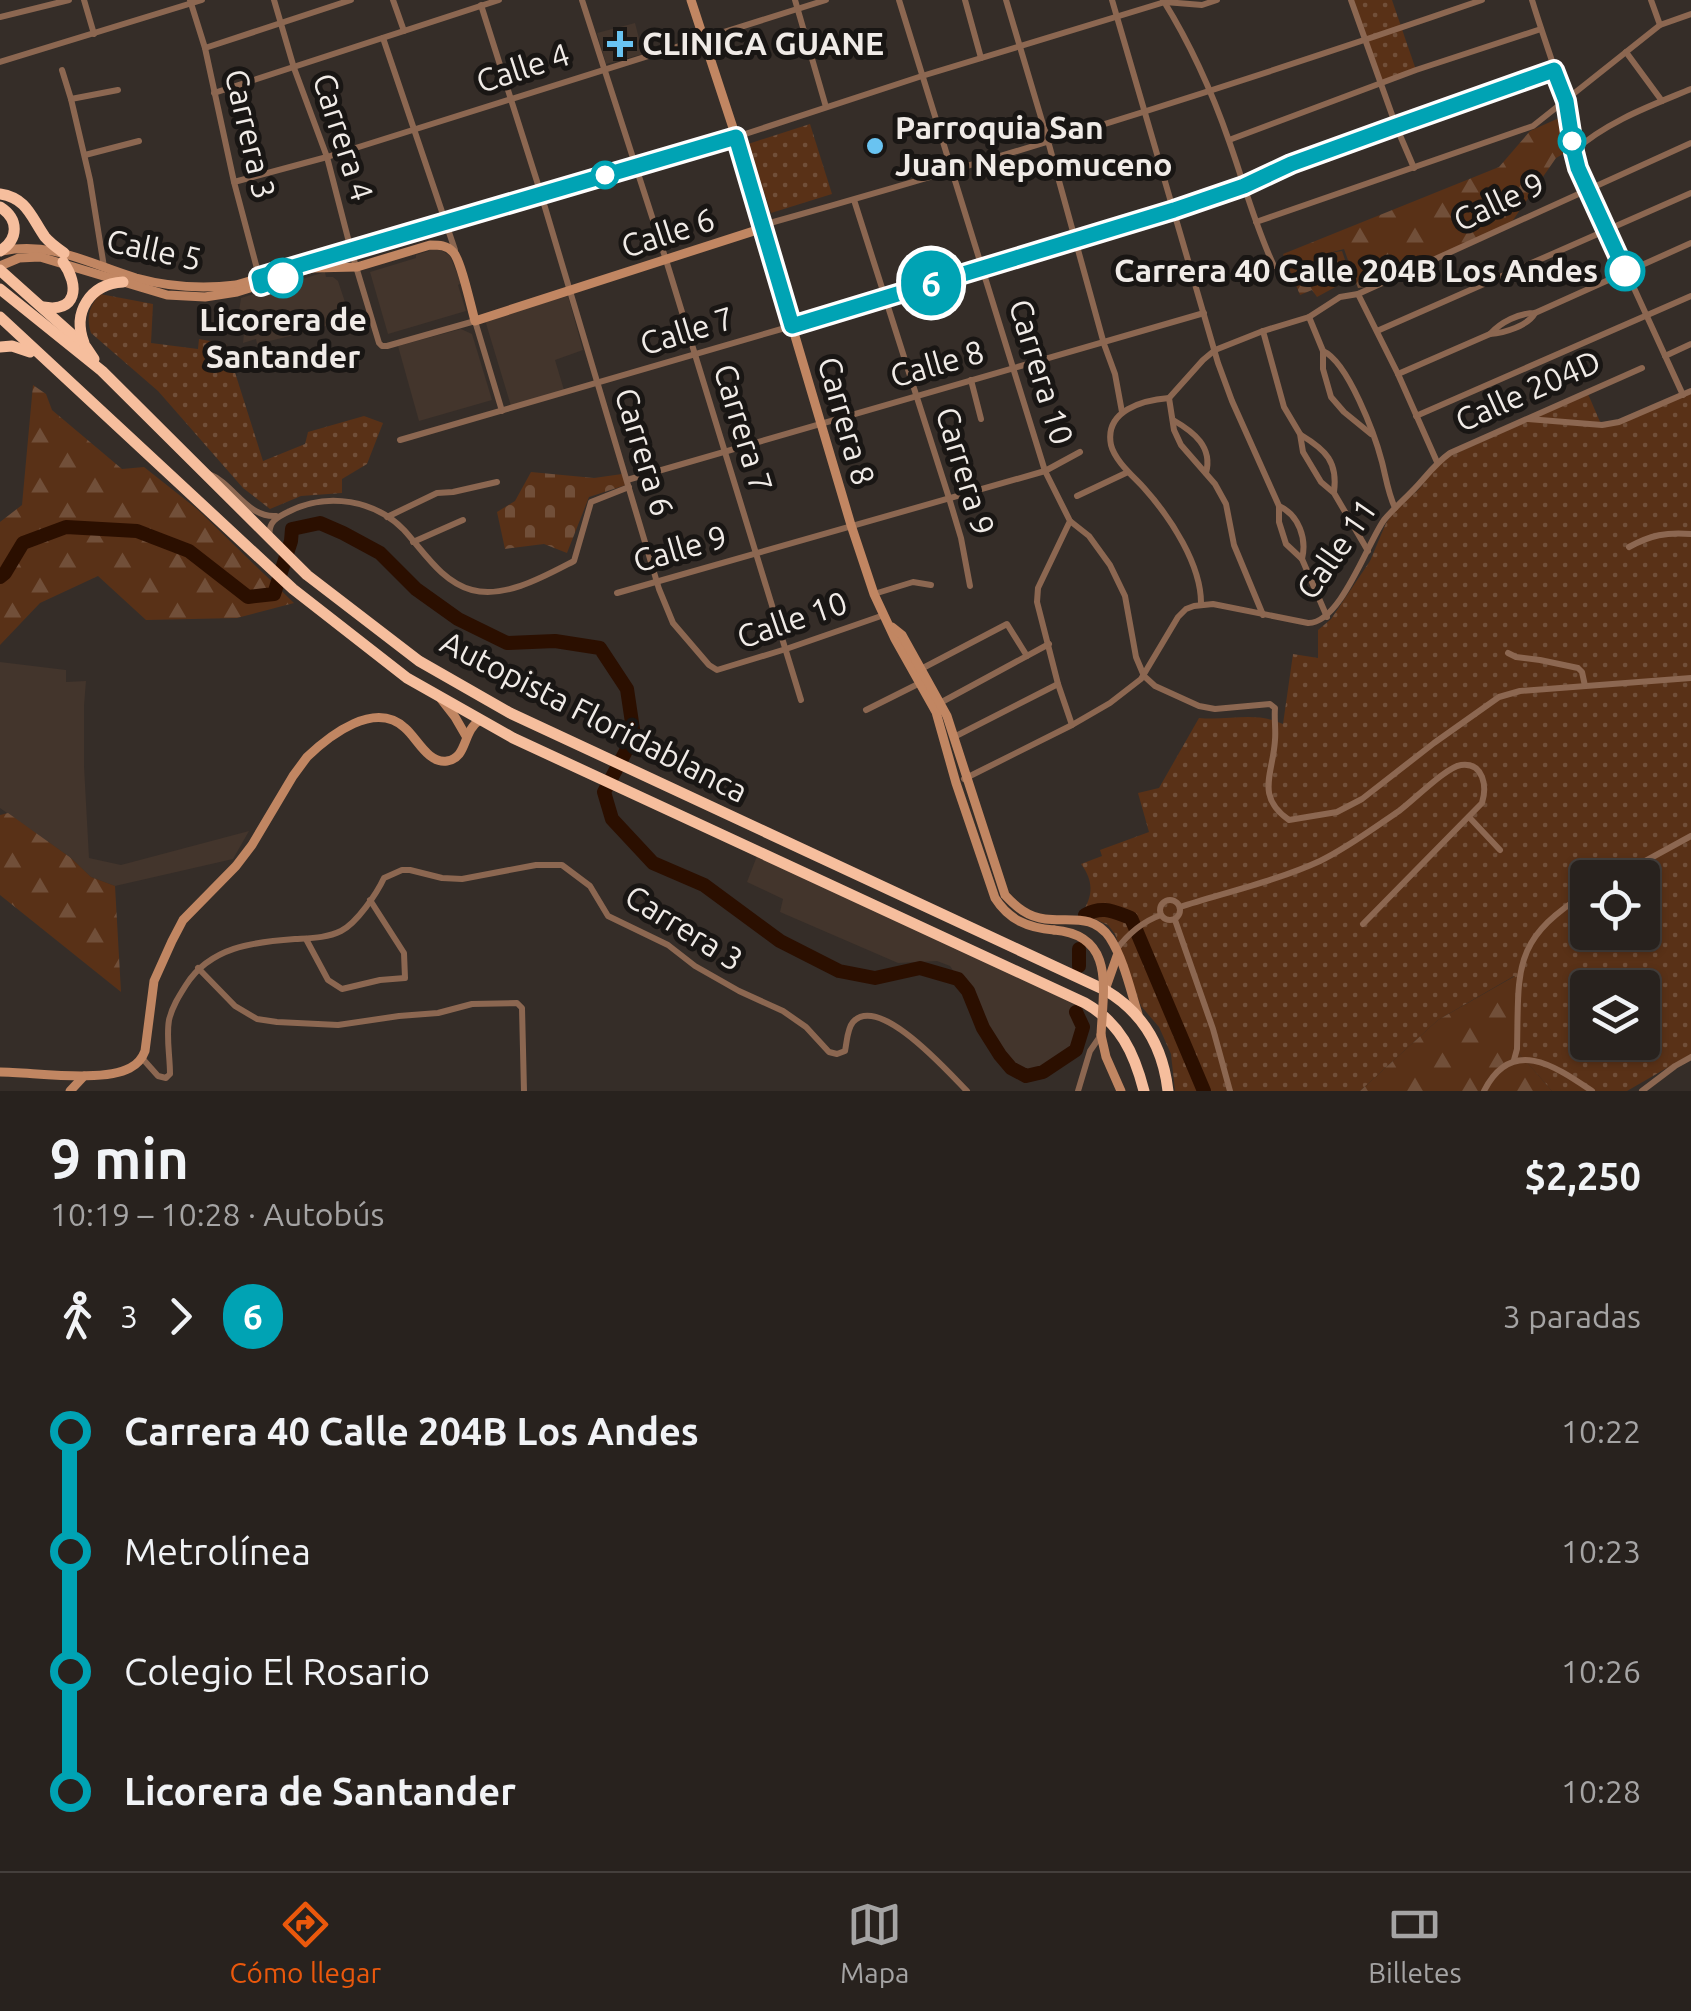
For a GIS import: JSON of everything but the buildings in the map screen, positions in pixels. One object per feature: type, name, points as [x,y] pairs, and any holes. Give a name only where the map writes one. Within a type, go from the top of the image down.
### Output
[{"type":"highway","points":[[0,194],[24,204],[74,278],[71,298],[64,305],[44,307],[35,302]]},
{"type":"highway","points":[[0,207],[12,217],[15,228],[12,240],[0,251]]},
{"type":"highway","points":[[3,266],[35,302],[86,347],[102,371]]},
{"type":"highway","points":[[86,347],[79,323],[83,307],[99,288],[123,282]]},
{"type":"highway","name":"Autopista Floridablanca","points":[[0,290],[102,371],[307,574],[420,661],[510,713],[1106,990],[1138,1016]]},
{"type":"highway","name":"Autopista Floridablanca","points":[[0,317],[293,589],[408,678],[480,720],[622,789],[1085,1003],[1103,1014],[1118,1032],[1133,1057],[1144,1091]]},
{"type":"highway","points":[[0,328],[62,376]]},
{"type":"highway","points":[[0,347],[30,352]]},
{"type":"highway","points":[[1138,1016],[1158,1046],[1168,1088]]},
{"type":"main road","name":"Carrera 8","points":[[691,0],[874,594],[936,712],[995,898],[1014,919]]},
{"type":"main road","name":"Calle 5","points":[[0,251],[32,247],[167,295],[205,297],[236,292],[351,250],[736,137]]},
{"type":"main road","name":"Calle 6","points":[[476,321],[763,228]]},
{"type":"main road","name":"Calle 5","points":[[3,266],[28,256],[64,258],[178,286],[223,286],[312,268],[356,267],[430,245],[446,247],[456,254]]},
{"type":"main road","points":[[456,254],[476,321]]},
{"type":"main road","name":"Carrera 8","points":[[890,625],[902,635],[940,703],[1005,894],[1022,911],[1047,920]]},
{"type":"main road","points":[[440,697],[466,736]]},
{"type":"main road","points":[[0,1072],[84,1076],[134,1067],[142,1058],[154,981],[183,920],[244,856],[307,757],[350,726],[376,717],[398,723],[427,754],[446,761],[457,757],[470,727],[480,720]]},
{"type":"main road","points":[[1014,919],[1084,919],[1103,930],[1116,950],[1138,1016]]},
{"type":"main road","points":[[1014,919],[1032,928],[1066,931],[1083,938],[1099,956],[1104,978],[1101,1035],[1121,1091]]},
{"type":"main road","points":[[1106,990],[1116,950]]},
{"type":"main road","points":[[70,1091],[84,1076]]},
{"type":"street","points":[[0,17],[68,0]]},
{"type":"street","points":[[84,0],[94,34]]},
{"type":"street","points":[[0,62],[202,0]]},
{"type":"street","name":"Carrera 4","points":[[274,0],[327,158],[382,346]]},
{"type":"street","points":[[205,48],[351,0]]},
{"type":"street","points":[[393,0],[404,30]]},
{"type":"street","points":[[214,93],[499,0]]},
{"type":"street","name":"Carrera 7","points":[[582,0],[801,700]]},
{"type":"street","name":"Calle 4","points":[[234,182],[327,158],[703,39],[796,4],[826,0]]},
{"type":"street","name":"Carrera 10","points":[[899,0],[1044,471],[1070,521],[1089,536],[1110,564],[1125,596],[1136,657],[1144,676]]},
{"type":"street","points":[[965,0],[981,58]]},
{"type":"street","points":[[1006,0],[1115,374],[1122,412]]},
{"type":"street","points":[[1112,0],[1232,401],[1279,506],[1278,522],[1286,544],[1302,559],[1327,616]]},
{"type":"street","name":"Calle 5","points":[[736,137],[1164,1],[1202,5],[1216,0]]},
{"type":"street","points":[[1350,0],[1414,168]]},
{"type":"street","name":"Calle 6","points":[[763,228],[1210,91],[1482,0]]},
{"type":"street","points":[[1526,419],[1602,425],[1619,422],[1687,393],[1665,356],[1587,189],[1574,152],[1566,101],[1532,0]]},
{"type":"street","points":[[1651,0],[1660,25]]},
{"type":"street","points":[[1164,1],[1210,91],[1274,266]]},
{"type":"street","name":"Carrera 3","points":[[190,2],[205,48],[260,281]]},
{"type":"street","points":[[796,4],[826,108]]},
{"type":"street","name":"Carrera 6","points":[[481,6],[657,583],[673,623],[715,670]]},
{"type":"street","points":[[1256,222],[1534,126],[1660,25],[1691,14]]},
{"type":"street","points":[[1229,140],[1380,83],[1541,29]]},
{"type":"street","points":[[383,38],[456,254]]},
{"type":"street","points":[[1626,52],[1662,101]]},
{"type":"street","points":[[62,70],[85,155],[104,266]]},
{"type":"street","name":"Calle 7","points":[[400,440],[1174,210],[1554,70]]},
{"type":"street","name":"Calle 9","points":[[1574,152],[1613,123],[1691,89]]},
{"type":"street","points":[[71,99],[118,90]]},
{"type":"street","points":[[85,155],[139,141]]},
{"type":"street","name":"Calle 9","points":[[1169,398],[1215,350],[1309,318],[1332,300],[1358,294],[1691,143]]},
{"type":"street","points":[[1377,331],[1691,193]]},
{"type":"street","name":"Carrera 9","points":[[854,200],[949,498],[970,586]]},
{"type":"street","points":[[1398,374],[1490,334],[1498,325],[1535,313],[1691,243]]},
{"type":"street","points":[[1358,294],[1436,462]]},
{"type":"street","points":[[1416,416],[1691,296]]},
{"type":"street","name":"Calle 8","points":[[413,542],[450,580],[473,590],[494,592],[512,588],[574,561],[589,507],[628,484],[724,451],[1204,313]]},
{"type":"street","points":[[1098,321],[1108,318]]},
{"type":"street","points":[[1309,318],[1323,351],[1322,368],[1331,397],[1372,435]]},
{"type":"street","points":[[476,321],[502,412]]},
{"type":"street","name":"Calle 6","points":[[382,346],[476,321]]},
{"type":"street","points":[[1263,331],[1284,407],[1300,434],[1303,452],[1321,482],[1334,492],[1368,552]]},
{"type":"street","points":[[1665,356],[1691,344]]},
{"type":"street","points":[[1323,351],[1332,355],[1351,381],[1382,460],[1395,508]]},
{"type":"street","name":"Calle 204D","points":[[1436,462],[1642,368]]},
{"type":"street","points":[[970,380],[981,419]]},
{"type":"street","points":[[956,783],[1110,703],[1144,676],[1178,617],[1186,609],[1202,605],[1202,593],[1184,543],[1113,451],[1110,442],[1114,423],[1122,412],[1150,400],[1169,398],[1181,445],[1215,484],[1226,504],[1234,545],[1263,615]]},
{"type":"street","points":[[1173,420],[1193,431],[1203,446],[1208,457],[1206,474]]},
{"type":"street","points":[[1300,434],[1327,454],[1336,478],[1334,492]]},
{"type":"street","name":"Calle 9","points":[[617,593],[1044,471],[1080,452]]},
{"type":"street","name":"Calle 11","points":[[1202,605],[1316,623],[1327,616],[1383,522],[1436,462]]},
{"type":"street","points":[[204,472],[218,478],[261,515],[282,515]]},
{"type":"street","points":[[1077,496],[1128,472]]},
{"type":"street","points":[[387,517],[437,493],[496,482]]},
{"type":"street","points":[[275,544],[270,525],[275,518],[308,504],[335,500],[362,505],[387,517],[413,542],[463,520]]},
{"type":"street","points":[[1279,506],[1292,516],[1301,532],[1306,544],[1302,559]]},
{"type":"street","points":[[1070,521],[1038,588],[1037,602],[1072,724]]},
{"type":"street","points":[[1629,547],[1669,532],[1691,534]]},
{"type":"street","points":[[874,594],[913,582],[931,584]]},
{"type":"street","name":"Calle 10","points":[[715,670],[884,615]]},
{"type":"street","points":[[921,668],[1006,624],[1027,656]]},
{"type":"street","points":[[940,703],[1049,644]]},
{"type":"street","points":[[1508,653],[1578,668],[1585,686]]},
{"type":"street","points":[[1144,676],[1155,686],[1199,706],[1216,709],[1270,704],[1275,708],[1276,737],[1268,792],[1278,812],[1289,820],[1338,812],[1499,698],[1520,690],[1691,678]]},
{"type":"street","points":[[866,710],[920,683]]},
{"type":"street","points":[[954,738],[1058,684]]},
{"type":"street","points":[[1180,908],[1325,859],[1401,810],[1452,768],[1472,766],[1484,780],[1482,803],[1363,924]]},
{"type":"street","points":[[1468,816],[1500,850]]},
{"type":"street","points":[[1647,860],[1691,836]]},
{"type":"street","name":"Carrera 3","points":[[306,939],[337,933],[348,926],[384,878],[402,870],[462,879],[536,865],[562,865],[590,886],[608,916],[668,945],[739,991],[783,1011],[806,1027],[829,1052],[844,1052],[850,1025],[858,1017],[870,1014],[883,1018],[918,1044],[967,1091]]},
{"type":"street","points":[[142,1058],[158,1076],[166,1078],[170,1074],[168,1023],[172,1010],[198,968],[234,948],[306,939],[328,980],[342,989],[405,978],[404,953],[370,900]]},
{"type":"street","points":[[1166,901],[1176,902],[1180,908],[1174,920],[1160,916],[1160,905],[1166,901]]},
{"type":"street","points":[[1484,1091],[1489,1081],[1514,1060],[1519,976],[1533,938],[1570,904]]},
{"type":"street","points":[[1116,950],[1142,923],[1160,916]]},
{"type":"street","points":[[1174,920],[1213,1029],[1230,1091]]},
{"type":"street","points":[[198,968],[235,1006],[265,1021],[338,1025],[438,1013],[472,1004],[518,1002],[522,1008],[524,1091]]},
{"type":"street","points":[[1078,1091],[1090,1051],[1101,1035]]},
{"type":"street","points":[[1642,1091],[1691,1057]]},
{"type":"street","points":[[1514,1060],[1532,1059],[1592,1091]]},
{"type":"shaded area","name":"CLINICA GUANE","points":[[635,23],[643,54],[606,64],[597,33]]},
{"type":"shaded area","points":[[429,248],[438,248],[450,256],[461,283],[458,285],[466,311],[388,334],[370,272],[416,258]]},
{"type":"shaded area","points":[[325,272],[326,277],[338,281],[347,308],[340,322],[335,321],[331,328],[315,325],[311,331],[257,344],[256,339],[243,343],[246,313],[239,311],[241,298]]},
{"type":"shaded area","points":[[568,296],[583,350],[555,360],[564,390],[511,406],[485,320]]},
{"type":"shaded area","points":[[461,329],[472,334],[492,400],[419,421],[398,346]]},
{"type":"shaded area","points":[[0,662],[66,670],[66,682],[86,681],[84,766],[89,858],[121,865],[249,831],[233,859],[115,886],[91,877],[71,858],[0,808]]},
{"type":"shaded area","points":[[757,856],[1076,1004],[1083,1027],[1076,1050],[1043,1072],[1026,1076],[1011,1068],[983,1028],[968,992],[950,966],[937,961],[898,963],[780,912],[783,899],[747,882]]},
{"type":"green space","points":[[1351,0],[1392,0],[1416,70],[1380,83]]},
{"type":"green space","points":[[1559,118],[1572,149],[1556,158],[1511,223],[1366,287],[1358,288],[1344,249],[1329,253],[1342,251],[1353,284],[1339,285],[1317,297],[1312,290],[1300,295],[1283,254],[1499,167],[1530,131]]},
{"type":"green space","points":[[810,124],[832,194],[771,213],[748,144]]},
{"type":"green space","points":[[100,294],[153,304],[151,343],[198,349],[199,339],[226,344],[263,461],[305,444],[308,432],[364,416],[383,423],[367,464],[342,479],[342,493],[301,496],[270,509],[243,488],[158,391],[91,333],[90,312]]},
{"type":"green space","points":[[33,385],[46,394],[52,410],[122,469],[144,467],[197,509],[294,603],[237,618],[146,620],[98,576],[40,603],[0,645],[0,522],[22,505]]},
{"type":"green space","points":[[1691,392],[1691,1054],[1627,1091],[1552,1091],[1516,1050],[1514,976],[1438,1020],[1360,1091],[1175,1091],[1171,1054],[1159,1027],[1141,1006],[1115,934],[1108,925],[1082,913],[1090,888],[1081,864],[1102,856],[1100,850],[1149,832],[1138,793],[1159,788],[1199,718],[1252,717],[1283,724],[1293,654],[1318,658],[1318,630],[1331,619],[1370,561],[1386,523],[1437,465],[1588,394],[1601,424],[1619,423]]},
{"type":"green space","points":[[531,472],[594,478],[622,474],[626,485],[589,497],[567,553],[544,544],[505,549],[497,512],[515,501]]},
{"type":"green space","points":[[8,813],[91,877],[115,886],[121,992],[0,895],[0,815]]},
{"type":"green space","points":[[1515,976],[1516,1050],[1552,1091],[1360,1091],[1438,1020]]},
{"type":"waterway","points":[[0,577],[23,543],[66,527],[137,531],[189,551],[248,597],[274,594],[292,529],[320,523],[380,553],[416,589],[458,619],[507,643],[555,641],[600,648],[627,689],[634,736],[604,792],[612,819],[653,863],[704,885],[780,941],[839,971],[875,978],[920,968],[958,979],[1000,1055],[1011,1068],[1026,1076],[1043,1072],[1076,1050],[1083,1027],[1076,1012]]},
{"type":"waterway","points":[[1085,915],[1103,910],[1131,918],[1204,1091]]},
{"type":"waterway","points":[[1079,949],[1079,966]]},
{"type":"bus line","name":"6","points":[[283,278],[261,286],[259,277],[736,137],[792,326],[1174,210],[1554,70],[1566,101],[1578,168],[1625,271]]},
{"type":"place","name":"CLINICA GUANE","points":[[620,44]]},
{"type":"place","name":"Parroquia San Juan Nepomuceno","points":[[875,146]]},
{"type":"place","name":"Carrera 40 Calle 204B Los Andes","points":[[1625,271]]},
{"type":"place","name":"Licorera de Santander","points":[[283,278]]}]
